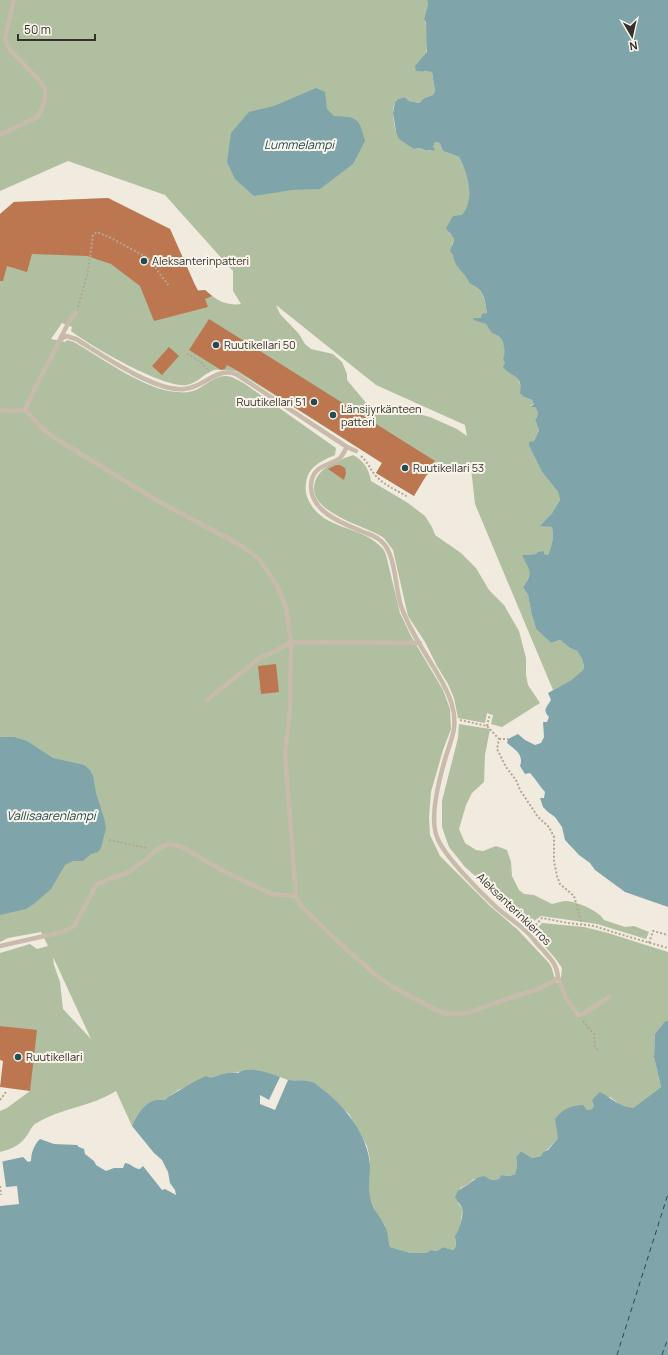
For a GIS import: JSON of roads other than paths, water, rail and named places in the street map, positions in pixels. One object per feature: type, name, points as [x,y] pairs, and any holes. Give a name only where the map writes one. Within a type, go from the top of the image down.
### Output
[{"type":"lane","points":[[0,135],[37,117],[45,100],[45,89],[40,81],[10,50],[5,39],[14,0]]},
{"type":"lane","points":[[25,410],[70,320],[76,313]]},
{"type":"lane","points":[[59,341],[66,336],[71,337],[142,378],[169,388],[191,388],[219,373],[225,372],[236,374],[356,451]]},
{"type":"lane","points":[[0,410],[25,410]]},
{"type":"lane","points":[[25,410],[44,430],[58,440],[158,501],[242,546],[259,559],[276,584],[286,607],[291,642],[290,708],[285,754],[296,896],[301,906],[335,939],[377,976],[391,986],[438,1011],[448,1014],[468,1013],[536,990],[554,981],[558,976]]},
{"type":"lane","name":"Aleksanterinkierros","points":[[347,446],[339,458],[323,465],[314,474],[311,485],[312,498],[319,507],[332,517],[346,525],[375,537],[386,546],[392,560],[401,606],[450,697],[455,719],[454,733],[436,795],[434,821],[437,837],[444,850],[496,907],[528,932],[552,960],[556,967],[566,998],[578,1015],[584,1014],[610,997]]},
{"type":"lane","points":[[207,700],[261,657],[276,651],[291,642],[420,643]]},
{"type":"lane","points":[[0,946],[62,932],[71,928],[78,921],[96,885],[108,879],[125,874],[147,859],[156,850],[168,844],[180,846],[227,873],[272,894],[296,896]]},
{"type":"water","points":[[427,0],[668,0],[668,907],[625,892],[595,870],[590,863],[579,855],[565,840],[562,827],[555,817],[543,807],[540,798],[544,798],[545,792],[530,773],[525,774],[520,766],[520,755],[507,743],[508,739],[518,734],[525,740],[535,745],[541,743],[544,737],[543,722],[547,722],[549,717],[546,712],[551,700],[548,693],[571,680],[583,670],[584,666],[577,651],[570,648],[560,640],[551,643],[536,629],[528,595],[523,587],[528,578],[529,571],[522,555],[536,554],[544,551],[544,554],[548,555],[551,548],[553,535],[552,527],[540,526],[552,513],[560,500],[558,492],[542,472],[529,446],[529,442],[534,441],[539,430],[535,420],[538,412],[535,407],[530,406],[534,405],[532,400],[524,397],[520,393],[520,382],[518,379],[503,367],[505,363],[503,358],[504,349],[503,342],[499,336],[492,333],[486,324],[474,320],[473,318],[481,318],[482,314],[487,313],[483,295],[478,289],[469,283],[455,263],[453,255],[450,251],[454,240],[446,228],[453,216],[462,215],[469,201],[469,186],[465,171],[459,157],[443,151],[438,142],[435,142],[433,147],[435,150],[423,150],[420,148],[414,149],[399,139],[396,132],[393,113],[395,102],[398,99],[405,97],[409,101],[419,103],[424,98],[433,95],[435,91],[432,72],[416,71],[415,66],[427,52],[426,23],[424,19],[428,4]]},
{"type":"water","name":"Lummelampi","points":[[316,88],[325,92],[327,109],[334,116],[353,118],[359,123],[365,141],[353,164],[320,189],[292,190],[254,196],[235,179],[227,162],[231,133],[249,112],[274,106]]},
{"type":"water","name":"Vallisaarenlampi","points":[[0,737],[14,737],[27,741],[53,758],[84,765],[90,770],[93,776],[96,793],[106,828],[101,848],[98,852],[91,854],[83,861],[73,861],[65,865],[51,889],[26,909],[0,915]]},
{"type":"water","points":[[665,1021],[668,1021],[668,1355],[0,1355],[0,1162],[23,1157],[28,1162],[31,1161],[33,1149],[40,1139],[54,1144],[77,1145],[84,1149],[85,1154],[94,1161],[96,1165],[106,1171],[114,1168],[123,1168],[125,1163],[138,1169],[143,1166],[162,1190],[165,1189],[176,1195],[162,1160],[154,1153],[132,1126],[144,1106],[152,1101],[165,1100],[169,1096],[206,1076],[210,1078],[228,1073],[255,1070],[288,1080],[309,1081],[316,1084],[338,1102],[352,1119],[363,1138],[370,1163],[369,1192],[371,1201],[385,1226],[390,1247],[411,1253],[426,1253],[431,1250],[437,1251],[443,1247],[453,1250],[456,1246],[455,1236],[462,1219],[462,1208],[455,1197],[461,1189],[482,1176],[491,1180],[499,1179],[501,1175],[510,1176],[515,1174],[517,1166],[516,1157],[521,1151],[532,1158],[541,1156],[543,1152],[548,1150],[558,1138],[555,1119],[561,1112],[568,1108],[583,1105],[587,1110],[592,1109],[594,1105],[592,1100],[600,1092],[620,1104],[633,1108],[661,1087],[654,1057],[655,1034]]},
{"type":"place","name":"Aleksanterinpatteri","points":[[144,261]]},
{"type":"place","name":"Ruutikellari 50","points":[[216,345]]},
{"type":"place","name":"Ruutikellari 51","points":[[314,402]]},
{"type":"place","name":"Länsijyrkänteen patteri","points":[[333,415]]},
{"type":"place","name":"Ruutikellari 53","points":[[405,468]]},
{"type":"place","name":"Ruutikellari","points":[[18,1057]]}]
